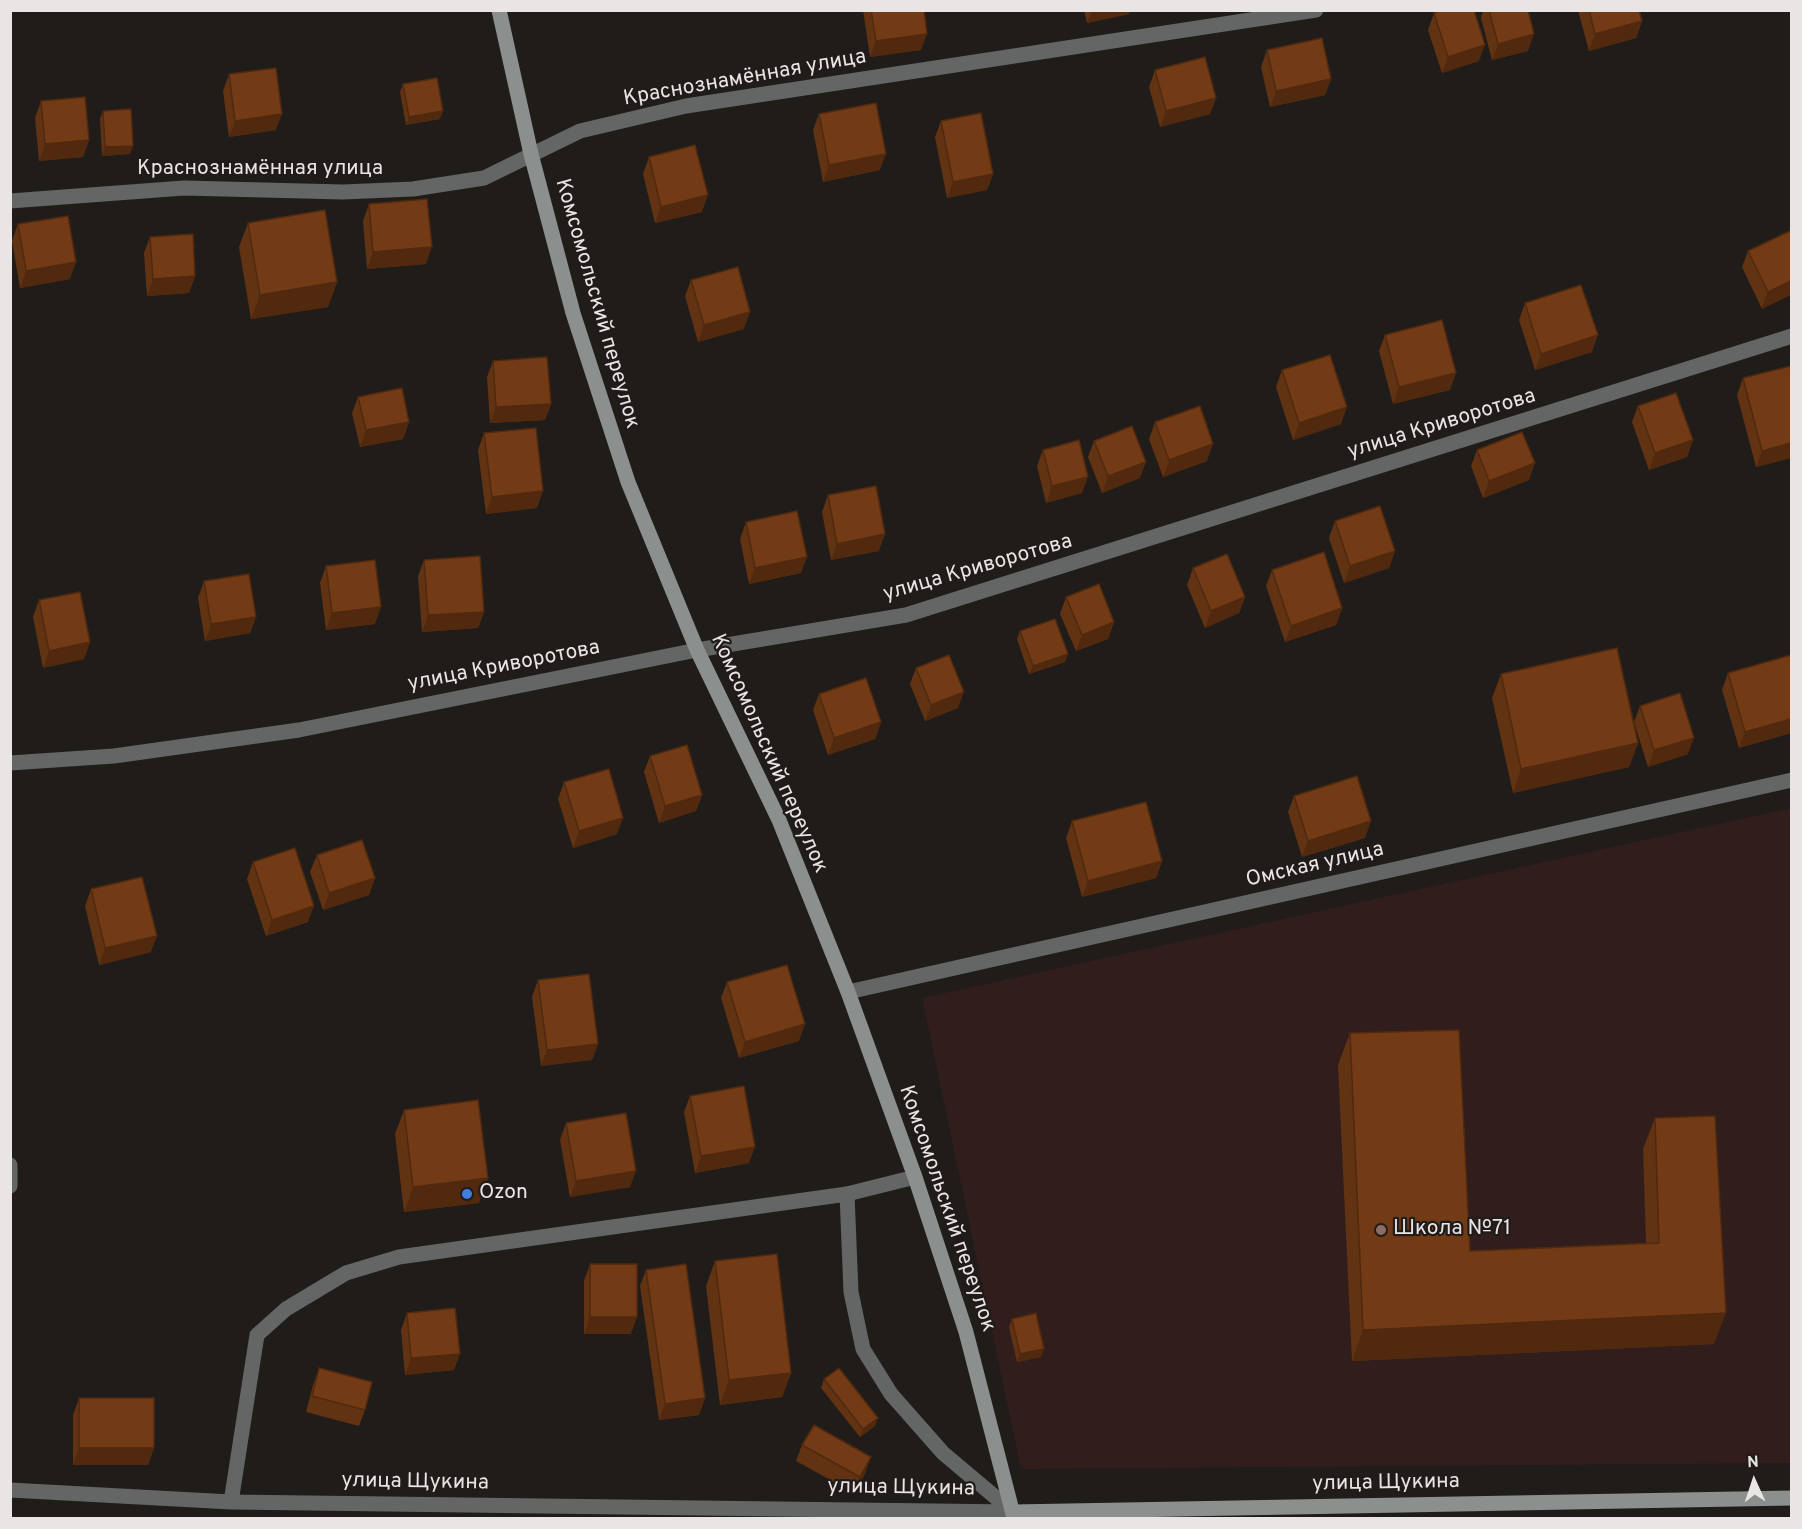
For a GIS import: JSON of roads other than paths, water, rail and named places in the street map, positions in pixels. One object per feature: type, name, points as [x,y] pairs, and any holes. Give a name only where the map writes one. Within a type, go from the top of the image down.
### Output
[{"type":"street","name":"Комсомольский переулок","points":[[499,10],[531,154],[573,313],[628,482],[697,650],[779,820],[848,992],[915,1177],[966,1332],[1014,1515]]},
{"type":"street","name":"Краснознамённая улица","points":[[10,201],[184,188],[343,192],[413,189],[484,178],[580,131],[686,106],[1316,10]]},
{"type":"street","name":"улица Криворотова","points":[[10,763],[114,756],[299,730],[697,650],[906,615],[1791,336]]},
{"type":"street","name":"Омская улица","points":[[848,992],[1791,780]]},
{"type":"street","points":[[10,1165],[10,1186]]},
{"type":"street","points":[[231,1502],[257,1335],[286,1309],[346,1273],[399,1257],[847,1194],[915,1177]]},
{"type":"street","points":[[847,1194],[851,1292],[863,1349],[891,1394],[944,1453],[1014,1515]]},
{"type":"street","name":"улица Щукина","points":[[10,1490],[231,1502],[1014,1515],[1791,1498]]},
{"type":"place","name":"Ozon","points":[[467,1194]]},
{"type":"place","name":"Школа №71","points":[[1381,1230]]}]
